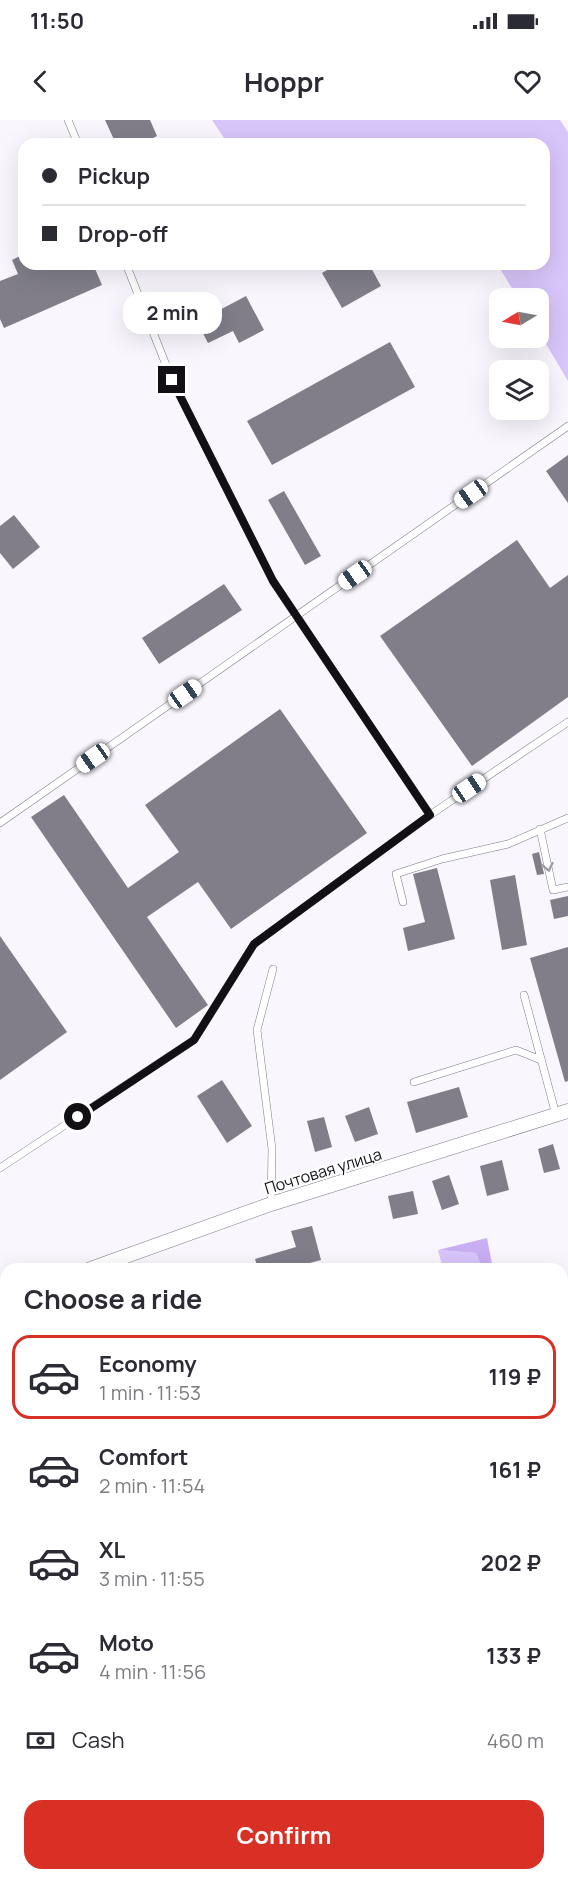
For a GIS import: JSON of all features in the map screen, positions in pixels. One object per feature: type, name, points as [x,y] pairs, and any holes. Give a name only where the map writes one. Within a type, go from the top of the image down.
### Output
[{"type":"street","name":"Почтовая улица","points":[[107,1263],[271,1204],[562,1113]]},
{"type":"lane","points":[[68,120],[76,138]]},
{"type":"lane","points":[[128,270],[172,380],[273,581],[430,815]]},
{"type":"lane","points":[[0,823],[568,426]]},
{"type":"lane","points":[[0,1168],[194,1040],[254,944],[430,815],[568,722]]},
{"type":"lane","points":[[404,902],[396,874],[442,859],[508,844],[568,818]]},
{"type":"lane","points":[[540,829],[553,890],[568,887]]},
{"type":"lane","points":[[271,1204],[272,1149],[258,1030],[273,969]]},
{"type":"lane","points":[[524,995],[541,1060],[562,1113]]},
{"type":"lane","points":[[414,1082],[516,1050],[541,1060]]},
{"type":"shaded area","points":[[212,120],[560,120],[568,132],[568,381],[548,348],[549,288],[512,288],[501,270],[550,270],[550,138],[224,138]]},
{"type":"shaded area","points":[[487,1238],[492,1263],[480,1263],[476,1253],[438,1250]]},
{"type":"shaded area","points":[[438,1250],[476,1253],[480,1263],[441,1263]]},
{"type":"building","points":[[105,120],[150,120],[157,136],[153,138],[113,138]]},
{"type":"building","points":[[18,257],[18,270],[96,270],[102,285],[4,328],[0,319],[0,281],[18,274],[12,260]]},
{"type":"building","points":[[327,270],[372,270],[381,286],[342,308],[322,273]]},
{"type":"building","points":[[246,296],[264,330],[239,343],[233,331],[208,343],[197,322]]},
{"type":"building","points":[[390,342],[415,387],[272,465],[247,421]]},
{"type":"building","points":[[568,455],[568,503],[546,471]]},
{"type":"building","points":[[284,491],[321,556],[305,565],[268,500]]},
{"type":"building","points":[[14,515],[40,547],[13,569],[0,553],[0,526]]},
{"type":"building","points":[[517,540],[550,588],[568,575],[568,697],[472,766],[380,636]]},
{"type":"building","points":[[224,584],[242,610],[159,664],[142,638]]},
{"type":"building","points":[[280,709],[367,833],[231,929],[198,882],[147,917],[208,1005],[176,1028],[31,817],[64,795],[128,888],[179,852],[145,805]]},
{"type":"building","points":[[539,852],[544,874],[537,875],[532,854]]},
{"type":"building","points":[[437,868],[455,939],[408,951],[403,928],[425,922],[413,874]]},
{"type":"building","points":[[515,875],[527,945],[502,950],[490,880]]},
{"type":"building","points":[[568,896],[568,916],[554,919],[550,900]]},
{"type":"building","points":[[0,936],[67,1032],[0,1080]]},
{"type":"building","points":[[568,947],[568,1081],[565,1082],[530,958]]},
{"type":"building","points":[[222,1080],[252,1126],[227,1143],[197,1096]]},
{"type":"building","points":[[459,1087],[468,1117],[416,1133],[407,1102]]},
{"type":"building","points":[[369,1107],[378,1134],[355,1142],[345,1116]]},
{"type":"building","points":[[324,1117],[332,1147],[315,1152],[307,1121]]},
{"type":"building","points":[[553,1144],[560,1169],[544,1173],[538,1149]]},
{"type":"building","points":[[502,1160],[509,1190],[487,1196],[480,1166]]},
{"type":"building","points":[[449,1175],[459,1204],[442,1210],[432,1181]]},
{"type":"building","points":[[413,1191],[418,1214],[393,1219],[388,1196]]},
{"type":"building","points":[[312,1226],[321,1260],[310,1263],[256,1263],[255,1259],[296,1247],[291,1231]]},
{"type":"route","points":[[78,1117],[194,1040],[254,944],[430,815],[273,581],[172,380]]}]
